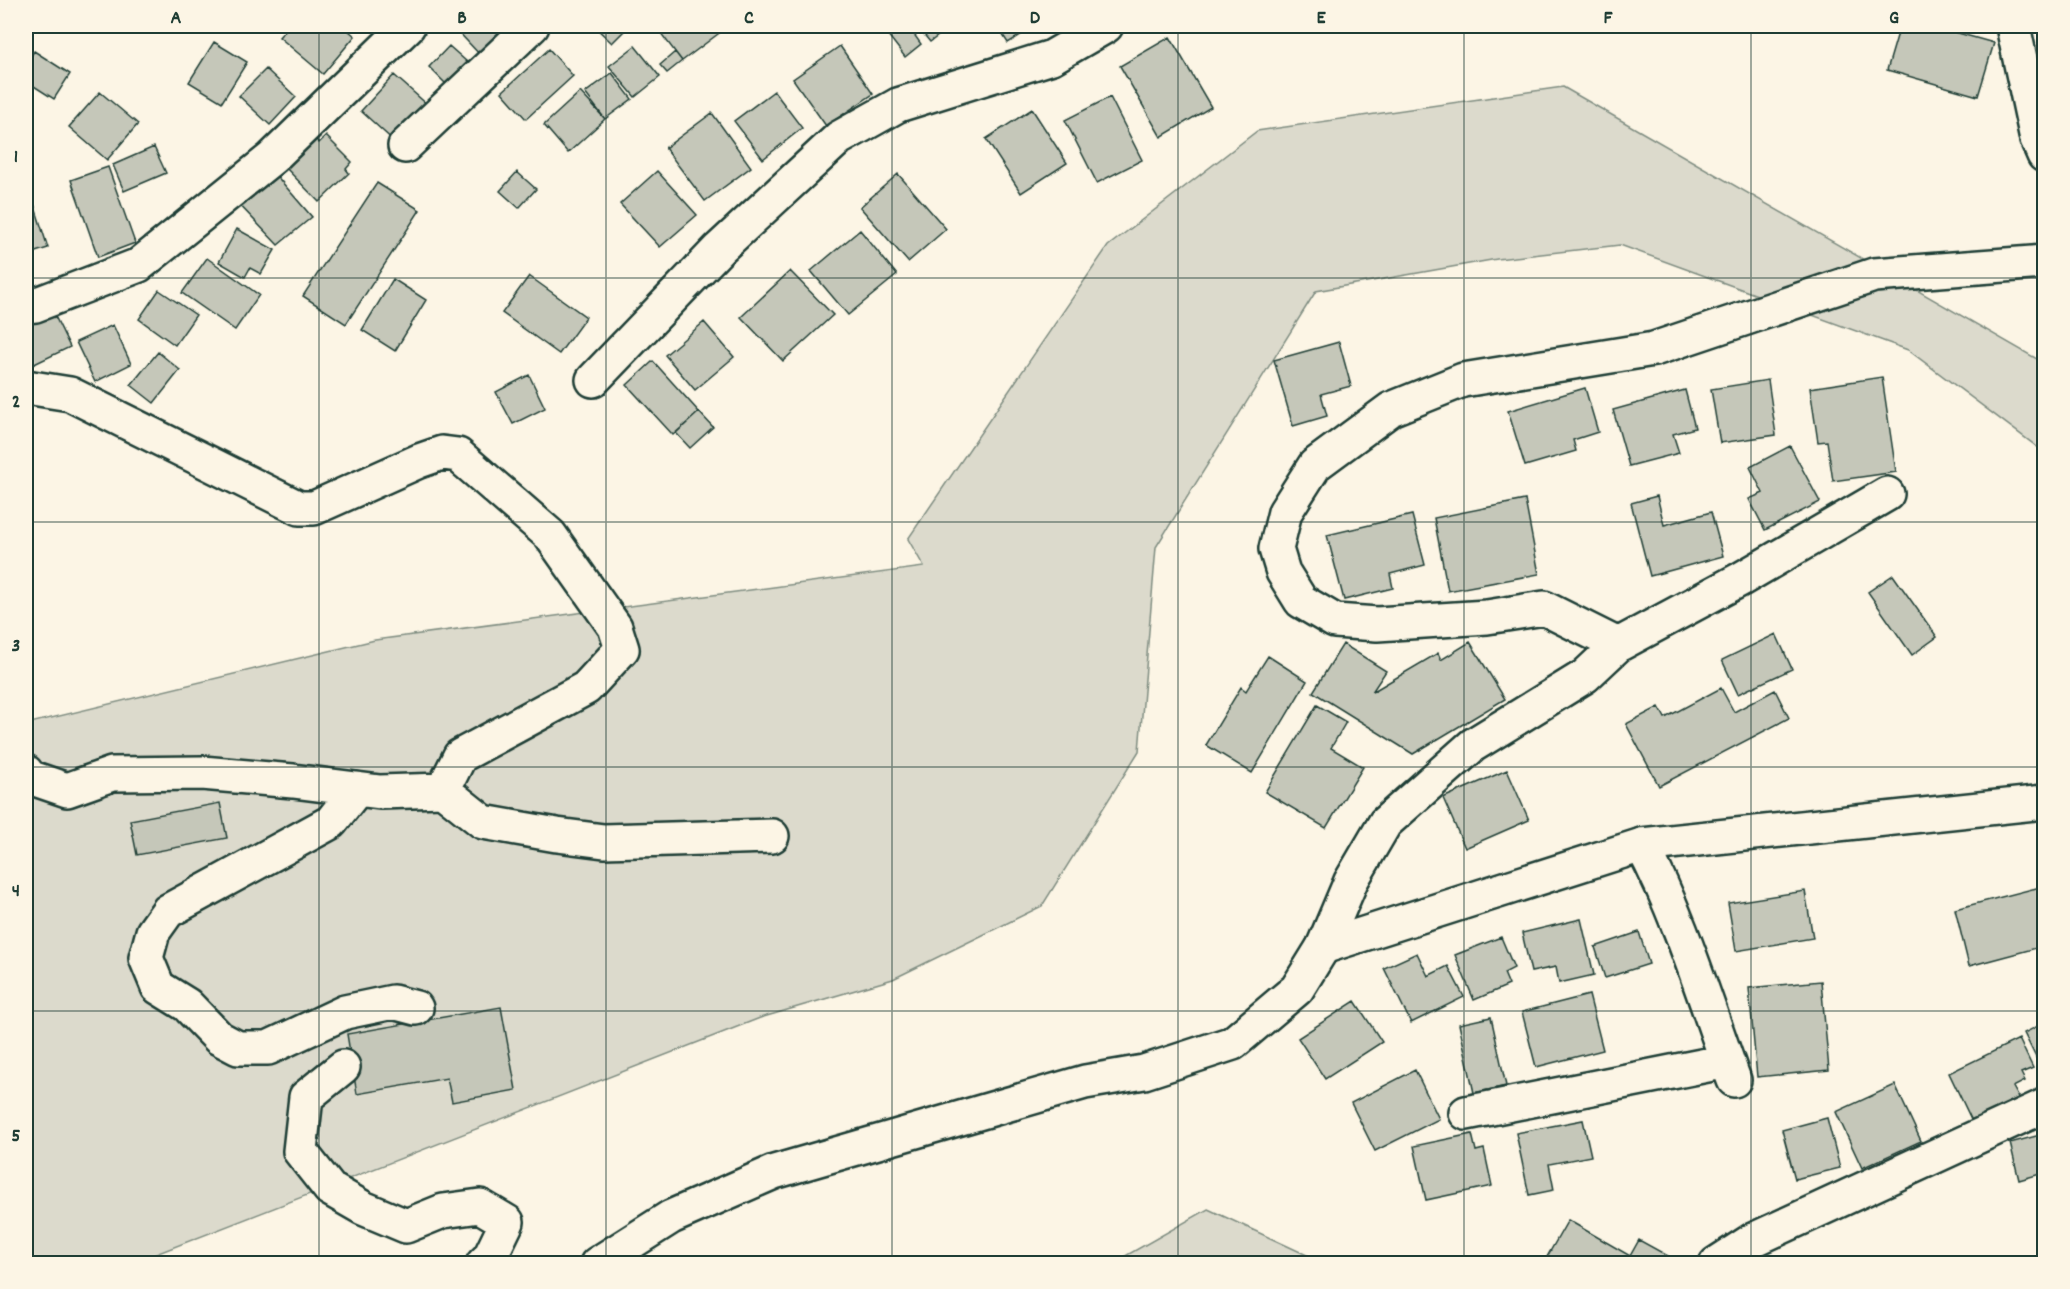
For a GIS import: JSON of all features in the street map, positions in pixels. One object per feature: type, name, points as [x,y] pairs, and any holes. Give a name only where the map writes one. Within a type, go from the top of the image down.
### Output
[{"type":"street","points":[[26,306],[139,265],[272,158],[408,26]]},
{"type":"street","points":[[405,146],[532,26]]},
{"type":"street","points":[[593,380],[719,249],[838,138],[898,105],[1053,57],[1106,26]]},
{"type":"street","points":[[2013,26],[2037,139],[2044,155]]},
{"type":"street","points":[[1618,645],[1544,608],[1487,617],[1377,624],[1335,621],[1301,601],[1283,572],[1276,549],[1285,512],[1315,465],[1391,409],[1463,380],[1654,349],[1874,275],[2044,262]]},
{"type":"street","points":[[26,387],[69,394],[299,508],[314,508],[419,460],[442,453],[458,455],[550,535],[615,627],[622,649],[586,688],[460,756],[443,790]]},
{"type":"street","points":[[597,1263],[671,1217],[774,1172],[1085,1082],[1144,1072],[1233,1043],[1297,989],[1323,946],[1351,881],[1385,823],[1473,745],[1585,676],[1618,645],[1741,579],[1887,494]]},
{"type":"street","points":[[26,772],[29,777],[67,790],[112,774],[202,773],[380,792],[443,790],[483,822],[604,841],[771,836]]},
{"type":"street","points":[[357,789],[332,822],[168,911],[153,932],[146,958],[158,987],[187,1005],[219,1038],[238,1048],[268,1047],[345,1012],[393,1002],[416,1008]]},
{"type":"street","points":[[1323,946],[1642,845],[2044,802]]},
{"type":"street","points":[[1466,1113],[1731,1071],[1688,950],[1642,845]]},
{"type":"street","points":[[343,1067],[306,1097],[300,1150],[330,1188],[363,1209],[406,1226],[443,1211],[480,1206],[507,1222],[490,1257],[483,1263]]},
{"type":"street","points":[[1716,1263],[1753,1240],[2044,1106]]},
{"type":"shaded area","points":[[1563,87],[2044,363],[2044,452],[1908,350],[1620,245],[1497,259],[1316,291],[1156,547],[1139,751],[1042,906],[893,979],[760,1018],[133,1263],[26,1263],[26,724],[375,640],[924,567],[908,539],[1108,246],[1257,131]]},
{"type":"shaded area","points":[[1208,1209],[1324,1263],[1113,1263]]},
{"type":"building","points":[[289,26],[343,26],[355,36],[323,74],[279,37]]},
{"type":"building","points":[[453,26],[516,26],[482,57]]},
{"type":"building","points":[[594,26],[629,26],[612,43]]},
{"type":"building","points":[[668,26],[717,26],[722,31],[682,61],[660,32]]},
{"type":"building","points":[[881,26],[908,26],[921,44],[905,57]]},
{"type":"building","points":[[917,26],[951,26],[930,42]]},
{"type":"building","points":[[997,26],[1035,26],[1008,43]]},
{"type":"building","points":[[1900,26],[1933,26],[1994,43],[1978,96],[1887,70]]},
{"type":"building","points":[[1170,37],[1211,107],[1161,137],[1120,66]]},
{"type":"building","points":[[214,42],[247,62],[222,102],[189,82]]},
{"type":"building","points":[[449,46],[475,69],[453,91],[429,67]]},
{"type":"building","points":[[635,46],[660,77],[635,97],[609,66]]},
{"type":"building","points":[[840,46],[873,94],[826,126],[793,79]]},
{"type":"building","points":[[549,49],[573,76],[526,119],[502,92]]},
{"type":"building","points":[[34,51],[70,74],[54,99],[26,81],[26,65]]},
{"type":"building","points":[[675,52],[682,61],[667,73],[660,65]]},
{"type":"building","points":[[266,69],[296,97],[270,125],[239,96]]},
{"type":"building","points":[[612,73],[632,99],[605,119],[585,93]]},
{"type":"building","points":[[394,75],[430,107],[396,143],[361,111]]},
{"type":"building","points":[[774,91],[802,128],[763,159],[734,121]]},
{"type":"building","points":[[100,92],[138,124],[107,160],[69,127]]},
{"type":"building","points":[[580,92],[605,119],[568,153],[544,125]]},
{"type":"building","points":[[1110,97],[1142,160],[1097,183],[1065,120]]},
{"type":"building","points":[[1032,109],[1067,163],[1021,193],[986,139]]},
{"type":"building","points":[[712,113],[751,167],[705,201],[665,148]]},
{"type":"building","points":[[326,136],[352,162],[346,169],[349,173],[319,202],[284,166],[314,137],[319,143]]},
{"type":"building","points":[[154,147],[166,173],[124,191],[113,165]]},
{"type":"building","points":[[268,166],[312,217],[278,245],[233,198]]},
{"type":"building","points":[[108,167],[135,243],[98,257],[71,180]]},
{"type":"building","points":[[657,171],[697,215],[660,247],[620,204]]},
{"type":"building","points":[[517,172],[536,189],[519,208],[500,191]]},
{"type":"building","points":[[898,174],[946,229],[908,262],[860,207]]},
{"type":"building","points":[[377,183],[420,210],[346,324],[303,296]]},
{"type":"building","points":[[28,185],[48,248],[26,255],[26,186]]},
{"type":"building","points":[[237,229],[275,250],[261,274],[250,268],[245,277],[219,262]]},
{"type":"building","points":[[860,230],[897,275],[848,315],[811,271]]},
{"type":"building","points":[[207,258],[259,295],[235,330],[182,293]]},
{"type":"building","points":[[790,271],[833,315],[783,361],[741,317]]},
{"type":"building","points":[[529,276],[586,317],[559,354],[502,313]]},
{"type":"building","points":[[393,279],[426,300],[395,351],[362,330]]},
{"type":"building","points":[[159,290],[196,315],[175,345],[139,319]]},
{"type":"building","points":[[50,306],[70,347],[26,368],[26,318]]},
{"type":"building","points":[[704,322],[734,357],[695,390],[665,355]]},
{"type":"building","points":[[113,325],[131,364],[95,382],[76,342]]},
{"type":"building","points":[[1339,342],[1351,386],[1321,394],[1327,416],[1293,426],[1274,360]]},
{"type":"building","points":[[158,352],[180,370],[154,403],[131,385]]},
{"type":"building","points":[[653,361],[699,412],[673,435],[627,385]]},
{"type":"building","points":[[529,375],[545,408],[513,424],[496,392]]},
{"type":"building","points":[[1882,377],[1896,472],[1833,481],[1827,441],[1818,442],[1810,388]]},
{"type":"building","points":[[1768,380],[1776,435],[1720,443],[1711,389]]},
{"type":"building","points":[[1585,388],[1598,432],[1573,440],[1576,451],[1525,466],[1508,411]]},
{"type":"building","points":[[1685,390],[1695,428],[1673,434],[1679,453],[1629,466],[1613,410]]},
{"type":"building","points":[[699,412],[713,427],[690,448],[676,433]]},
{"type":"building","points":[[1790,446],[1820,502],[1765,530],[1749,499],[1763,493],[1750,467]]},
{"type":"building","points":[[1657,496],[1664,525],[1711,512],[1723,556],[1650,576],[1631,503]]},
{"type":"building","points":[[1525,500],[1539,574],[1448,591],[1434,518]]},
{"type":"building","points":[[1412,515],[1425,565],[1390,574],[1393,588],[1344,600],[1327,535]]},
{"type":"building","points":[[1893,575],[1937,637],[1912,655],[1868,592]]},
{"type":"building","points":[[1776,634],[1792,669],[1738,694],[1722,660]]},
{"type":"building","points":[[1470,642],[1505,699],[1413,754],[1313,692],[1343,644],[1386,671],[1372,692],[1438,653],[1441,660]]},
{"type":"building","points":[[1268,656],[1307,681],[1252,773],[1206,745],[1241,687],[1246,691]]},
{"type":"building","points":[[1721,688],[1734,712],[1775,690],[1789,718],[1659,786],[1626,724],[1659,707],[1665,718]]},
{"type":"building","points":[[1317,705],[1346,722],[1331,748],[1363,767],[1326,828],[1265,792]]},
{"type":"building","points":[[1507,770],[1529,820],[1465,848],[1443,798]]},
{"type":"building","points":[[220,803],[227,838],[137,855],[130,820]]},
{"type":"building","points":[[2044,886],[2044,946],[1969,966],[1955,909]]},
{"type":"building","points":[[1805,891],[1813,938],[1736,951],[1728,903]]},
{"type":"building","points":[[1581,919],[1594,975],[1559,983],[1556,967],[1531,972],[1522,933]]},
{"type":"building","points":[[1639,932],[1649,964],[1605,978],[1595,947]]},
{"type":"building","points":[[1501,937],[1514,968],[1504,973],[1509,985],[1474,1000],[1455,955]]},
{"type":"building","points":[[1417,953],[1428,976],[1448,966],[1464,997],[1411,1023],[1384,968]]},
{"type":"building","points":[[1821,981],[1829,1070],[1757,1077],[1749,988]]},
{"type":"building","points":[[1589,995],[1603,1050],[1536,1067],[1522,1012]]},
{"type":"building","points":[[1355,1001],[1382,1042],[1325,1079],[1298,1038]]},
{"type":"building","points":[[501,1007],[516,1090],[452,1102],[447,1078],[357,1094],[347,1034]]},
{"type":"building","points":[[1491,1017],[1506,1086],[1474,1093],[1459,1024]]},
{"type":"building","points":[[2044,1023],[2044,1074],[2024,1033]]},
{"type":"building","points":[[2019,1039],[2033,1068],[2021,1073],[2025,1081],[2013,1087],[2019,1098],[1972,1121],[1949,1073]]},
{"type":"building","points":[[1415,1070],[1439,1119],[1375,1151],[1351,1103]]},
{"type":"building","points":[[1895,1085],[1921,1141],[1862,1168],[1836,1112]]},
{"type":"building","points":[[1827,1118],[1840,1168],[1795,1179],[1782,1130]]},
{"type":"building","points":[[1583,1120],[1591,1156],[1549,1164],[1554,1190],[1529,1195],[1516,1133]]},
{"type":"building","points":[[1472,1134],[1476,1151],[1484,1149],[1492,1186],[1426,1200],[1414,1146]]},
{"type":"building","points":[[2044,1134],[2044,1173],[2019,1180],[2010,1143]]},
{"type":"building","points":[[1568,1220],[1630,1256],[1639,1240],[1679,1262],[1543,1264]]}]
